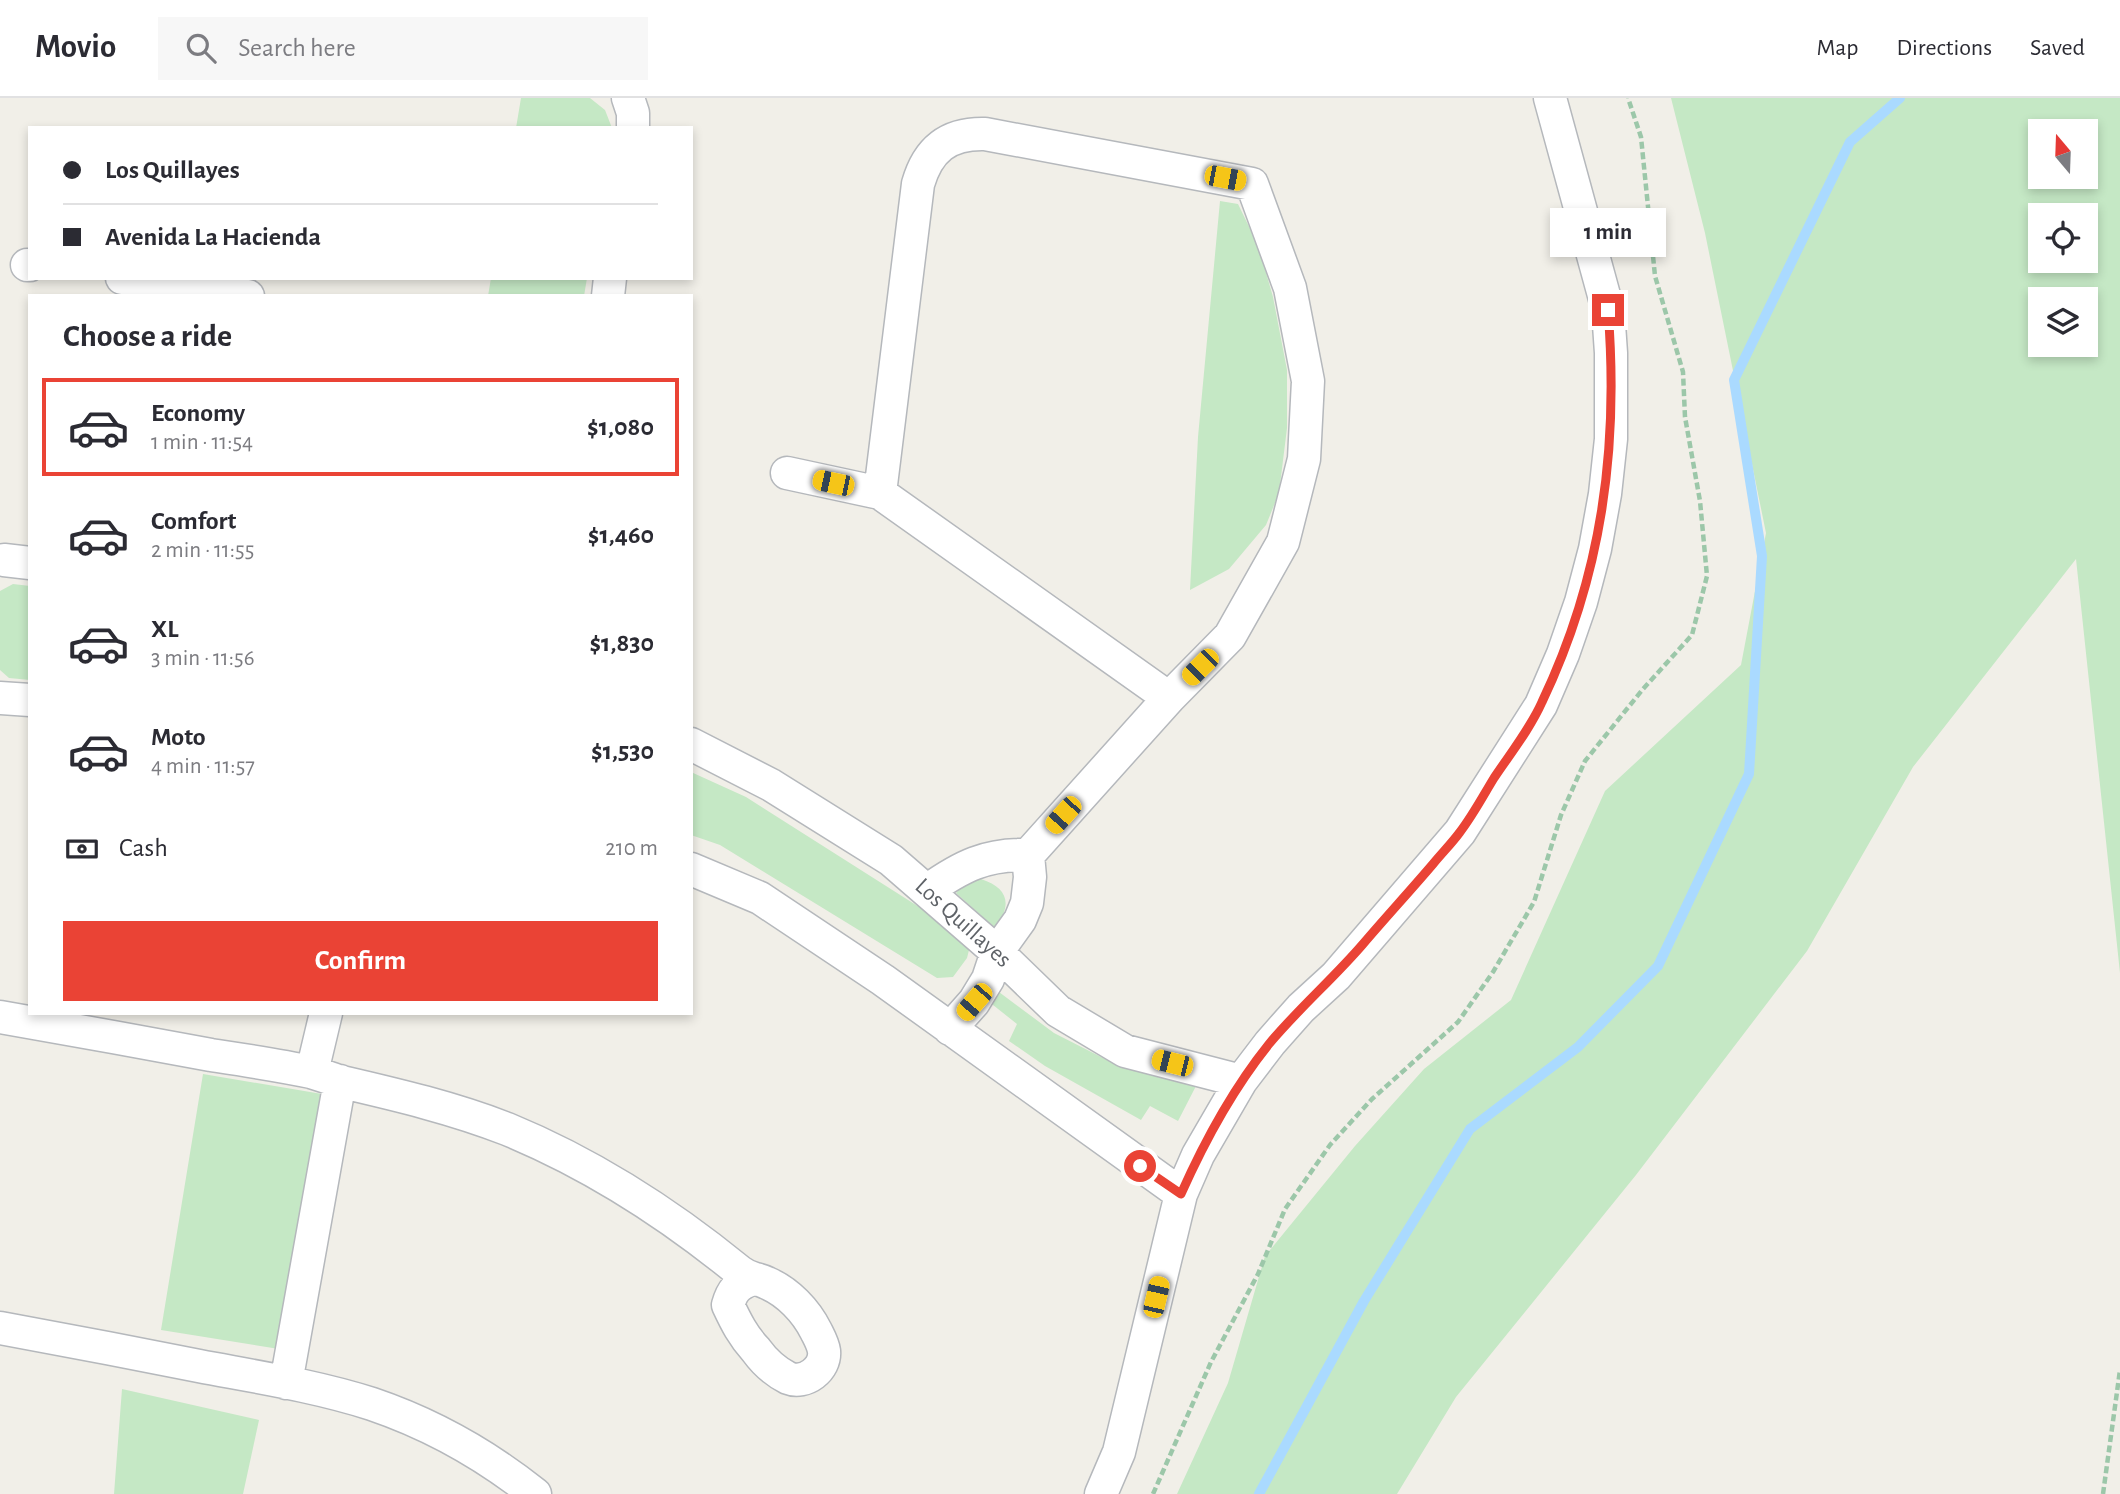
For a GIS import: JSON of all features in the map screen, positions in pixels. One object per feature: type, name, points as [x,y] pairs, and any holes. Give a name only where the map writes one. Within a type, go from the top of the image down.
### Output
[{"type":"street","points":[[628,98],[633,113],[633,126]]},
{"type":"street","points":[[1101,1494],[1119,1452],[1181,1194],[1203,1145],[1241,1081],[1270,1043],[1301,1008],[1336,976],[1460,832],[1541,705],[1581,602],[1595,549],[1605,494],[1611,439],[1611,353],[1608,310],[1550,98]]},
{"type":"street","points":[[880,493],[918,184],[922,169],[930,156],[942,145],[970,134],[985,134],[1252,184],[1290,288],[1308,381],[1304,458],[1283,542],[1230,636],[1169,698],[1028,855],[1030,877],[1027,903],[1020,920],[997,952],[988,979],[974,1002],[950,1029]]},
{"type":"street","points":[[136,280],[234,294]]},
{"type":"street","points":[[787,473],[880,493],[1169,698]]},
{"type":"street","points":[[0,698],[28,700]]},
{"type":"street","name":"Los Quillayes","points":[[693,745],[782,792],[891,859],[997,952],[1058,1011],[1125,1051],[1241,1081]]},
{"type":"street","points":[[928,890],[955,870],[989,858],[1028,855]]},
{"type":"street","points":[[693,870],[760,898],[883,980],[1181,1194]]},
{"type":"street","points":[[286,1383],[326,1077],[326,1015]]},
{"type":"street","points":[[0,1017],[326,1077],[396,1093],[506,1129],[609,1179],[705,1243],[750,1280]]},
{"type":"street","points":[[0,1328],[286,1383],[372,1404],[453,1440],[535,1494]]},
{"type":"path","points":[[2103,1494],[2120,1370]]},
{"type":"green space","points":[[521,98],[590,98],[605,110],[611,126],[516,126]]},
{"type":"green space","points":[[1671,98],[2120,98],[2120,973],[2076,559],[1913,767],[1807,951],[1636,1175],[1456,1397],[1397,1494],[1177,1494],[1228,1383],[1265,1256],[1355,1146],[1424,1069],[1511,1000],[1605,791],[1741,665],[1766,533],[1705,233]]},
{"type":"green space","points":[[1220,201],[1238,204],[1258,245],[1273,297],[1287,370],[1287,428],[1279,493],[1266,525],[1229,569],[1190,590],[1198,437]]},
{"type":"green space","points":[[491,280],[587,280],[584,294],[488,294]]},
{"type":"green space","points":[[13,584],[28,586],[28,680],[9,678],[0,670],[0,591]]},
{"type":"green space","points":[[693,773],[746,797],[927,912],[970,946],[967,958],[953,977],[937,978],[720,845],[693,836]]},
{"type":"green space","points":[[981,879],[997,887],[1005,898],[1004,911],[995,928],[956,893],[967,880]]},
{"type":"green space","points":[[995,989],[1054,1033],[1107,1060],[1140,1070],[1187,1075],[1196,1086],[1178,1121],[1150,1106],[1141,1120],[1045,1066],[1009,1041],[1017,1024],[988,1001]]},
{"type":"green space","points":[[203,1074],[322,1094],[279,1349],[161,1330]]},
{"type":"green space","points":[[122,1389],[259,1420],[243,1494],[114,1494]]},
{"type":"waterway","points":[[1259,1494],[1364,1301],[1470,1129],[1578,1047],[1658,966],[1749,774],[1762,556],[1734,380],[1850,142],[1900,98]]},
{"type":"route","points":[[1140,1166],[1181,1194],[1198,1155],[1241,1081],[1270,1043],[1301,1008],[1336,976],[1460,832],[1541,705],[1581,602],[1595,549],[1605,494],[1612,396],[1608,310]]}]
